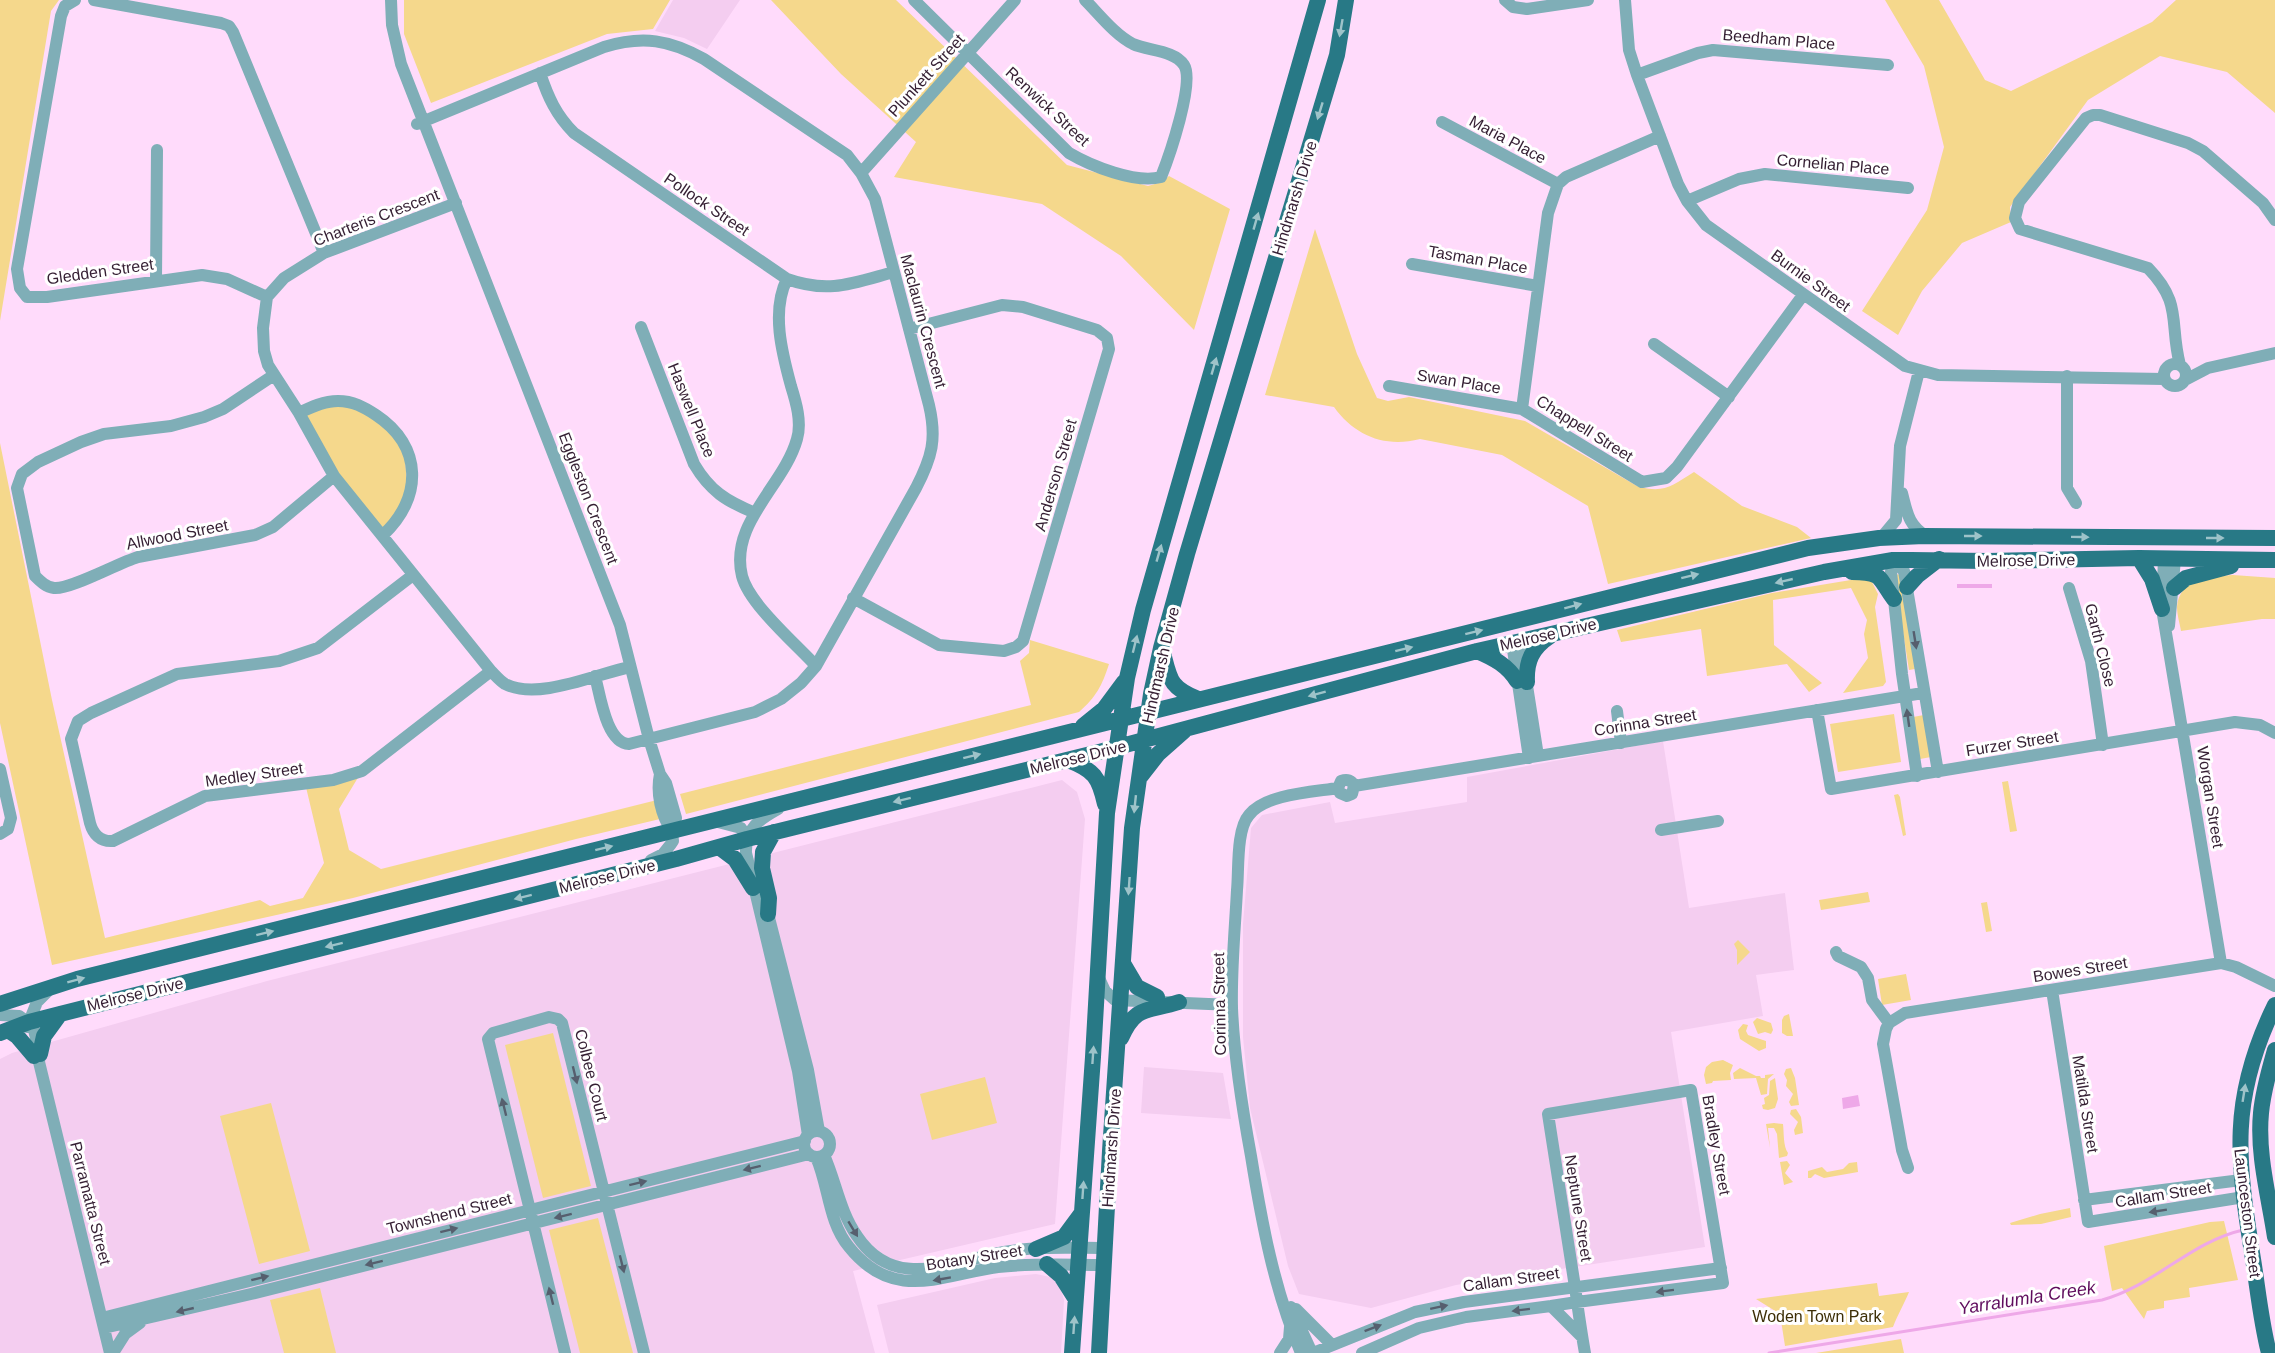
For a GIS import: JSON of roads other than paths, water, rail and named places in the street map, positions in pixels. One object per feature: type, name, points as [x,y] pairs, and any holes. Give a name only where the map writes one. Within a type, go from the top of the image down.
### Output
[{"type":"main road","points":[[1305,0],[1313,24]]},
{"type":"main road","name":"Hindmarsh Drive","points":[[1072,1353],[1107,813],[1127,678],[1143,610],[1313,24],[1318,0]]},
{"type":"main road","name":"Hindmarsh Drive","points":[[1100,1348],[1118,1044],[1117,997],[1124,964],[1138,780],[1148,712],[1161,648],[1187,554],[1337,55],[1346,0]]},
{"type":"main road","points":[[1860,541],[1867,549],[1880,550],[1893,560],[1898,552],[1925,536]]},
{"type":"main road","name":"Melrose Drive","points":[[0,1004],[51,987],[673,836],[710,821],[1808,548],[1881,538],[1925,536],[2275,538]]},
{"type":"main road","points":[[2170,538],[2170,558]]},
{"type":"main road","points":[[2139,558],[2152,579],[2162,609]]},
{"type":"main road","name":"Melrose Drive","points":[[3,1026],[29,1022],[774,832],[1068,760],[1471,653],[1824,572],[1893,560],[2170,558],[2275,560]]},
{"type":"main road","points":[[1907,587],[1917,576],[1939,560]]},
{"type":"main road","points":[[2174,588],[2186,578],[2258,560]]},
{"type":"main road","points":[[1824,572],[1867,573],[1880,577],[1894,599]]},
{"type":"main road","points":[[1512,622],[1516,642]]},
{"type":"main road","points":[[1439,640],[1448,650],[1456,654],[1471,653],[1491,657],[1504,665],[1522,682],[1529,657],[1540,643],[1556,632]]},
{"type":"main road","points":[[1432,663],[1438,652],[1439,640]]},
{"type":"main road","points":[[1161,648],[1173,684],[1183,693],[1198,699]]},
{"type":"main road","points":[[1077,730],[1104,709],[1127,678]]},
{"type":"main road","points":[[1138,780],[1158,754],[1187,729]]},
{"type":"main road","points":[[1068,760],[1082,765],[1093,773],[1100,784],[1107,813]]},
{"type":"main road","points":[[768,914],[769,898],[762,868],[763,852],[774,832]]},
{"type":"main road","points":[[719,847],[735,859],[753,888]]},
{"type":"main road","points":[[1124,964],[1137,987],[1157,997]]},
{"type":"main road","points":[[1118,1044],[1130,1020],[1139,1012],[1179,1002]]},
{"type":"main road","name":"Launceston Street","points":[[2269,1353],[2241,1180],[2240,1124],[2247,1077],[2265,1025],[2275,1005]]},
{"type":"main road","points":[[3,1026],[38,1057],[44,1036],[60,1014]]},
{"type":"main road","name":"Launceston Street","points":[[2275,1050],[2264,1090],[2260,1116],[2263,1161],[2275,1237]]},
{"type":"main road","points":[[1036,1249],[1064,1237],[1081,1214]]},
{"type":"main road","points":[[1047,1264],[1061,1276],[1076,1298]]},
{"type":"street","name":"Gledden Street","points":[[75,0],[65,6],[61,16],[18,269],[20,288],[27,297],[47,297],[202,275],[226,279],[267,297]]},
{"type":"street","points":[[94,0],[229,26],[324,253]]},
{"type":"street","name":"Eggleston Crescent","points":[[383,0],[385,26],[394,66],[420,123],[452,205],[468,231],[469,241],[620,625],[660,774],[658,785],[664,820],[673,836]]},
{"type":"street","name":"Eggleston Crescent","points":[[391,0],[392,25],[401,64],[420,123]]},
{"type":"street","points":[[914,0],[968,53]]},
{"type":"street","name":"Plunkett Street","points":[[861,172],[1015,0]]},
{"type":"street","name":"Renwick Street","points":[[968,53],[1069,153],[1082,160],[1138,179],[1150,180],[1161,177],[1177,127],[1188,75],[1183,64],[1175,57],[1132,44],[1085,0]]},
{"type":"street","points":[[1505,0],[1513,7],[1527,9],[1588,0]]},
{"type":"street","name":"Burnie Street","points":[[1625,0],[1629,50],[1660,136],[1687,201],[1706,225],[1905,366],[1919,371],[1955,376],[2138,377],[2172,368],[2208,368],[2275,353]]},
{"type":"street","name":"Maclaurin Crescent","points":[[420,123],[619,42],[637,40],[673,44],[704,60],[847,155],[861,172],[875,199],[934,427],[933,448],[916,488],[816,666],[801,683],[781,699],[755,712],[623,744],[614,737],[610,730],[595,676]]},
{"type":"street","name":"Beedham Place","points":[[1637,75],[1698,53],[1713,50],[1887,65]]},
{"type":"street","name":"Pollock Street","points":[[540,74],[551,105],[574,133],[787,279],[813,286],[835,287],[894,272]]},
{"type":"street","points":[[2172,368],[2186,372],[2185,380],[2179,385],[2172,386],[2172,368],[2175,345],[2171,300],[2160,280],[2148,268],[2020,229],[2015,218],[2019,202],[2086,118],[2100,115],[2188,143],[2203,151],[2263,203],[2275,220]]},
{"type":"street","name":"Maria Place","points":[[1442,122],[1558,184]]},
{"type":"street","points":[[1558,184],[1575,172],[1660,136]]},
{"type":"street","points":[[156,150],[156,280]]},
{"type":"street","name":"Cornelian Place","points":[[1687,201],[1739,179],[1765,174],[1908,188]]},
{"type":"street","name":"Chappell Street","points":[[1558,184],[1548,213],[1522,409],[1641,482],[1666,478],[1677,467],[1803,295]]},
{"type":"street","name":"Charteris Crescent","points":[[267,297],[284,278],[324,253],[452,205]]},
{"type":"street","name":"Tasman Place","points":[[1412,264],[1435,270],[1538,286]]},
{"type":"street","points":[[787,279],[781,291],[780,338],[797,406],[798,438],[792,453],[755,513],[743,539],[740,558],[742,577],[750,596],[816,666]]},
{"type":"street","points":[[267,297],[263,328],[264,351],[268,365],[334,476],[490,671],[504,684],[524,689],[547,688],[630,667]]},
{"type":"street","name":"Anderson Street","points":[[853,598],[939,645],[1004,651],[1016,647],[1023,641],[1109,349],[1107,338],[1097,330],[1023,306],[1002,305],[909,328]]},
{"type":"street","name":"Haswell Place","points":[[641,327],[694,464],[704,481],[719,495],[755,513]]},
{"type":"street","points":[[1654,344],[1729,396]]},
{"type":"street","name":"Burnie Street","points":[[2185,380],[2208,368]]},
{"type":"street","points":[[1881,538],[1896,520],[1900,480],[1900,446],[1919,371]]},
{"type":"street","name":"Allwood Street","points":[[274,375],[223,409],[204,417],[171,426],[104,434],[38,462],[22,474],[17,488],[35,576],[44,585],[56,589],[69,586],[138,557],[255,535],[273,527],[334,476]]},
{"type":"street","points":[[2067,376],[2067,488],[2076,503]]},
{"type":"street","name":"Swan Place","points":[[1389,386],[1522,409]]},
{"type":"street","points":[[298,413],[316,405],[337,401],[358,404],[390,425],[404,442],[411,457],[408,501],[399,518],[383,535]]},
{"type":"street","points":[[1900,480],[1908,519],[1915,530],[1925,536]]},
{"type":"street","name":"Worgan Street","points":[[2168,636],[2174,588],[2170,558]]},
{"type":"street","name":"Worgan Street","points":[[2170,558],[2162,609],[2221,963]]},
{"type":"street","points":[[1893,560],[1904,572],[1938,772]]},
{"type":"street","points":[[1893,560],[1891,572],[1917,776]]},
{"type":"street","name":"Medley Street","points":[[413,575],[318,648],[279,660],[177,674],[113,702],[78,721],[71,739],[94,833],[101,840],[113,841],[205,796],[333,780],[362,771],[490,671]]},
{"type":"street","name":"Garth Close","points":[[2069,588],[2091,661],[2103,745]]},
{"type":"street","points":[[1516,642],[1534,757]]},
{"type":"street","name":"Corinna Street","points":[[1301,1353],[1290,1326],[1267,1250],[1245,1126],[1234,1046],[1232,1005],[1242,831],[1245,820],[1253,810],[1269,801],[1338,788],[1340,793],[1347,796],[1352,794],[1354,786],[1923,693]]},
{"type":"street","name":"Furzer Street","points":[[1817,710],[1831,789],[2235,722],[2260,724],[2275,733]]},
{"type":"street","points":[[1617,711],[1621,743]]},
{"type":"street","points":[[0,769],[10,818],[8,828],[0,834]]},
{"type":"street","points":[[790,802],[758,821],[747,839],[746,853],[798,1071],[810,1136]]},
{"type":"street","points":[[710,821],[737,826],[745,833],[747,839],[808,1070],[810,1136],[805,1148],[816,1155],[830,1149],[830,1141],[826,1134],[810,1136]]},
{"type":"street","points":[[1661,830],[1718,821]]},
{"type":"street","points":[[637,868],[663,854],[673,836],[682,847],[702,852]]},
{"type":"street","points":[[1836,952],[1838,956],[1861,967],[1868,978],[1872,1000],[1889,1023],[1883,1044],[1902,1150],[1908,1168]]},
{"type":"street","name":"Bowes Street","points":[[1889,1023],[1905,1013],[2221,963],[2236,967],[2275,986]]},
{"type":"street","points":[[1098,975],[1117,997],[1232,1005]]},
{"type":"street","points":[[29,1022],[37,1002],[51,987]]},
{"type":"street","name":"Matilda Street","points":[[2052,990],[2088,1222]]},
{"type":"street","points":[[1096,1008],[1117,997],[1157,997],[1179,1002]]},
{"type":"street","name":"Colbee Court","points":[[565,1353],[488,1039],[493,1033],[549,1017],[562,1023],[644,1353]]},
{"type":"street","name":"Parramatta Street","points":[[29,1022],[33,1026],[38,1057],[112,1353]]},
{"type":"street","name":"Bradley Street","points":[[1549,1118],[1548,1114],[1691,1090],[1723,1283]]},
{"type":"street","name":"Neptune Street","points":[[1549,1118],[1585,1353]]},
{"type":"street","name":"Townshend Street","points":[[103,1323],[810,1136]]},
{"type":"street","name":"Townshend Street","points":[[103,1323],[147,1319],[816,1155]]},
{"type":"street","name":"Botany Street","points":[[816,1155],[842,1237],[858,1257],[871,1268],[890,1278],[911,1282],[926,1281],[998,1267],[1047,1264],[1078,1257]]},
{"type":"street","name":"Botany Street","points":[[816,1155],[834,1178],[848,1221],[858,1237],[872,1253],[893,1265],[907,1269],[930,1270],[1004,1252],[1036,1249],[1078,1257],[1104,1257]]},
{"type":"street","name":"Callam Street","points":[[2084,1200],[2241,1180]]},
{"type":"street","name":"Callam Street","points":[[2088,1222],[2244,1197]]},
{"type":"street","name":"Callam Street","points":[[1312,1353],[1415,1312],[1464,1302],[1721,1268]]},
{"type":"street","name":"Callam Street","points":[[1362,1353],[1419,1328],[1466,1317],[1723,1283]]},
{"type":"street","name":"Corinna Street","points":[[1278,1286],[1287,1299],[1312,1353]]},
{"type":"street","points":[[1287,1299],[1332,1345]]},
{"type":"street","points":[[1551,1306],[1582,1337]]},
{"type":"street","name":"Townshend Street","points":[[112,1353],[124,1334],[147,1319]]},
{"type":"street","points":[[1280,1353],[1289,1339],[1290,1326]]},
{"type":"waterway","name":"Yarralumla Creek","points":[[1769,1353],[2102,1300],[2139,1285],[2206,1244],[2243,1230]]},
{"type":"park label","name":"Woden Town Park","points":[[1817,1316]]}]
